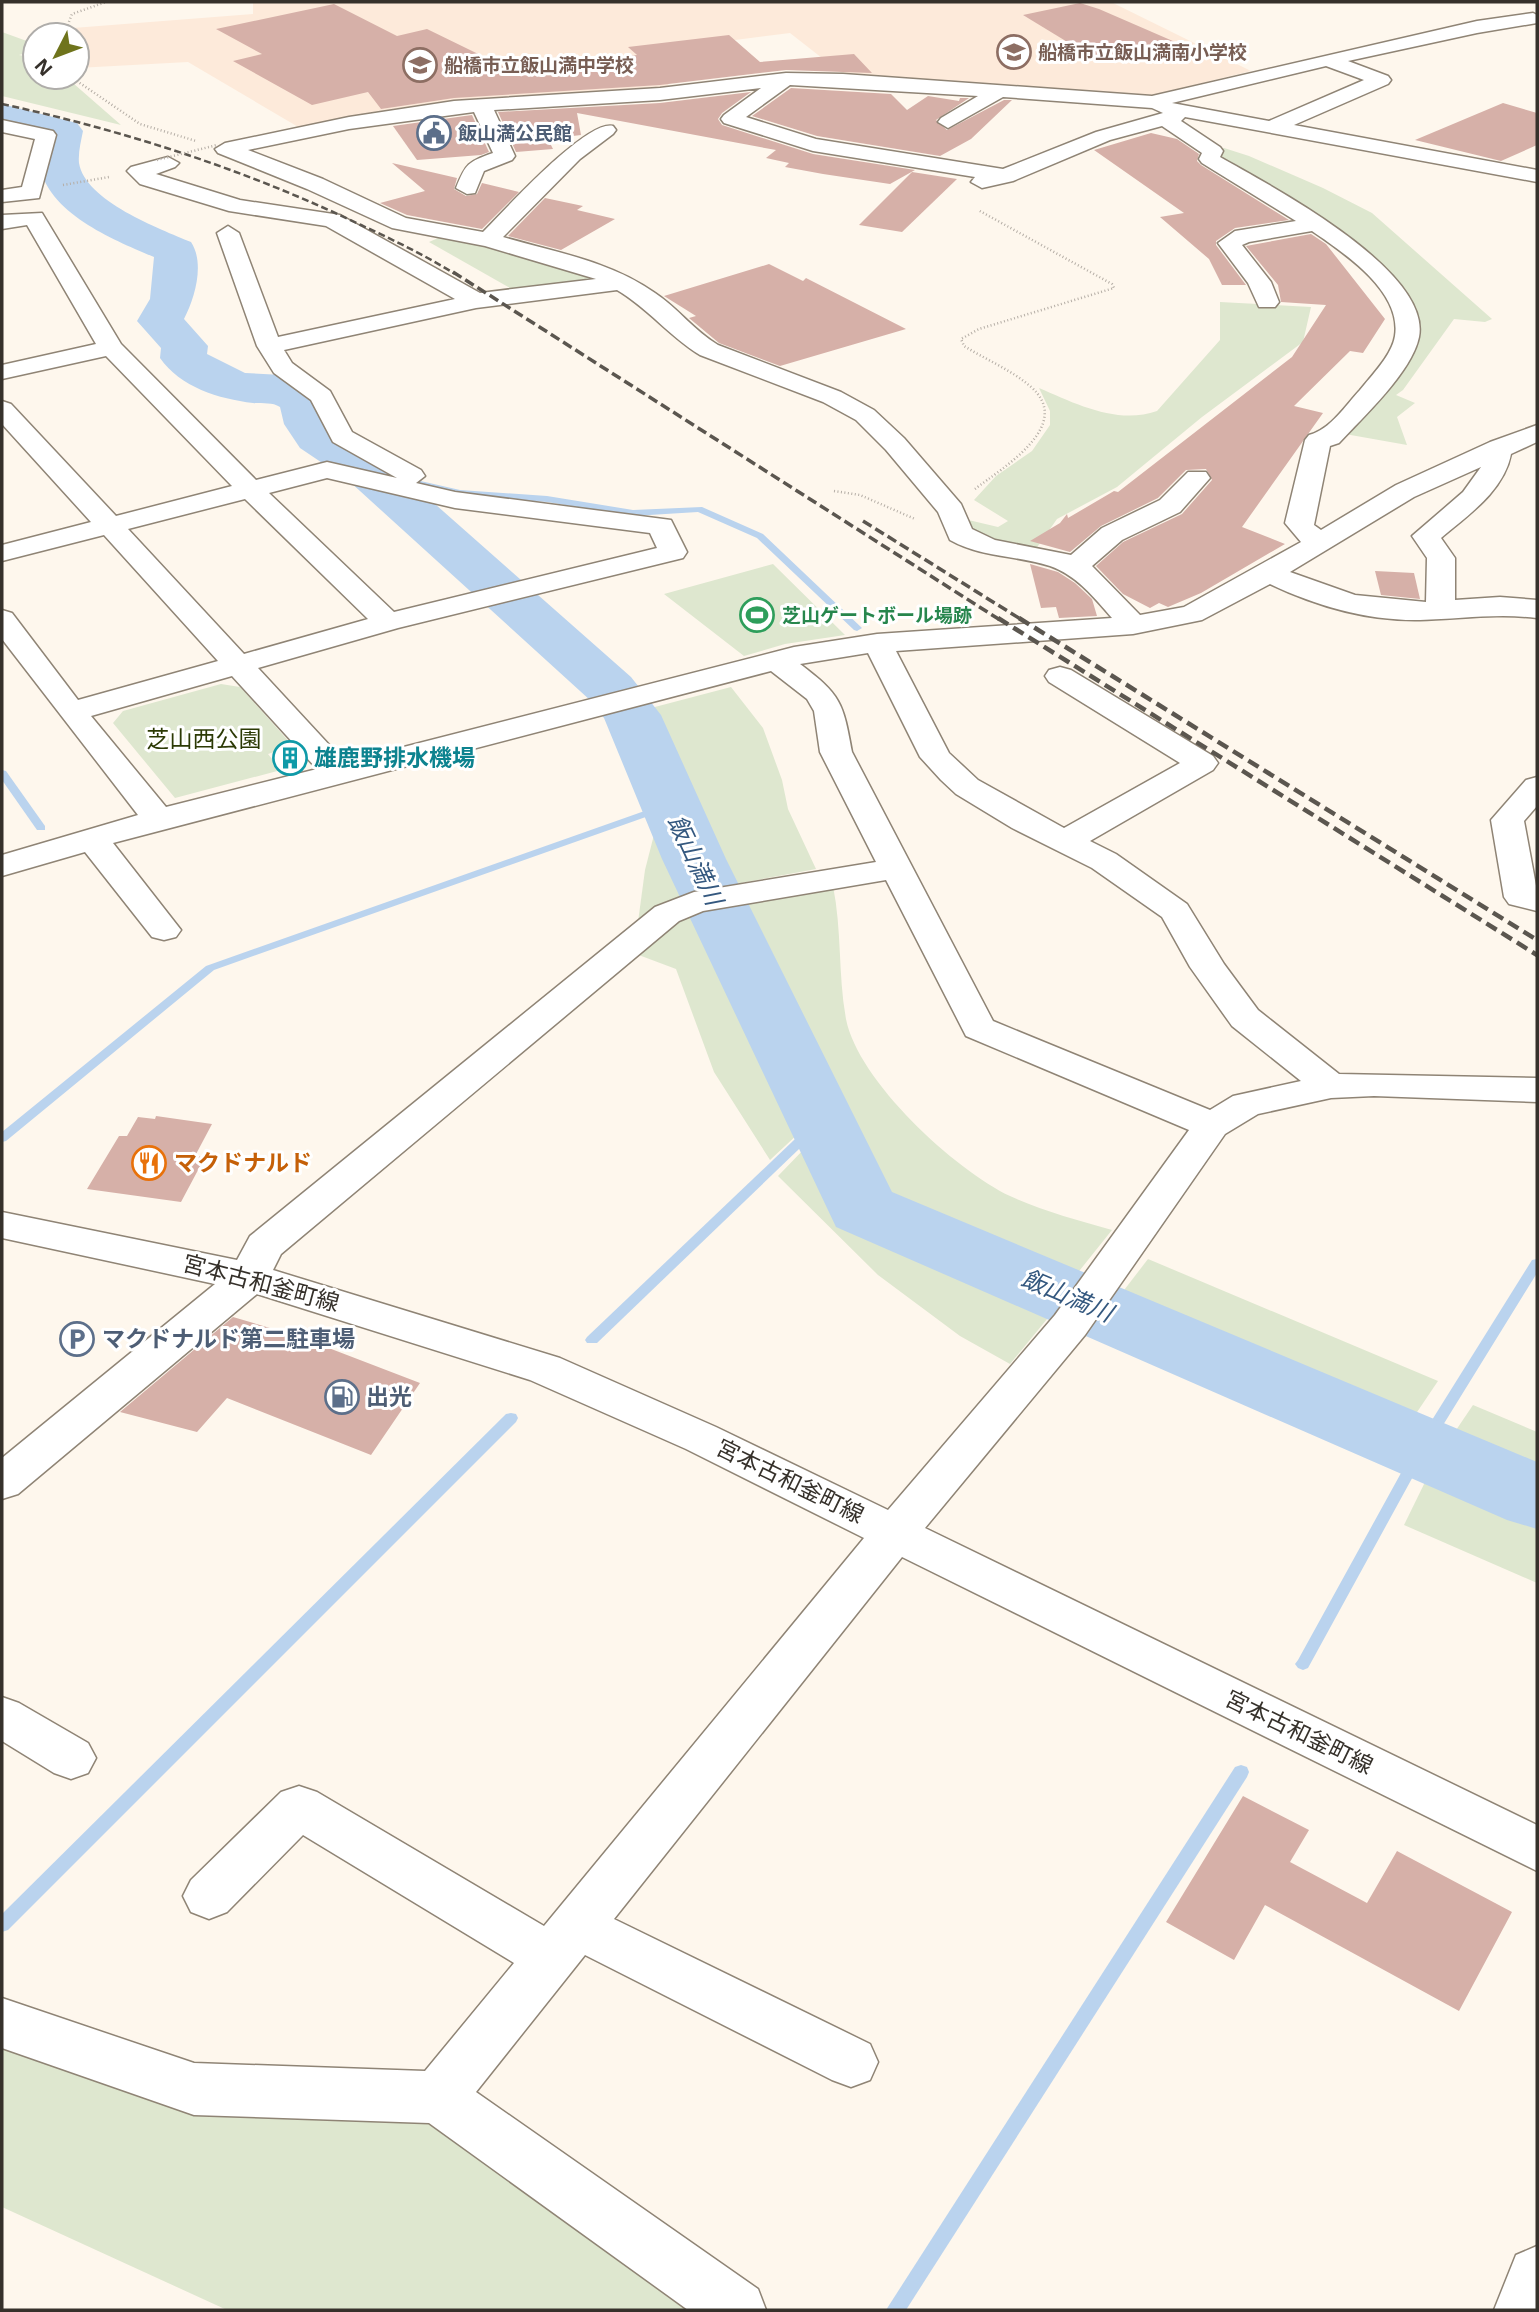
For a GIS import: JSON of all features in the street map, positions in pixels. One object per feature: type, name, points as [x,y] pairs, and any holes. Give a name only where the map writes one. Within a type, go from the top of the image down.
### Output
[{"type":"street","points":[[1510,2],[1535,21]]},
{"type":"street","points":[[949,190],[1005,176],[1167,112],[1326,60],[1477,27],[1535,21]]},
{"type":"street","points":[[1270,128],[1381,80],[1326,60]]},
{"type":"street","points":[[786,79],[732,119],[814,145],[1005,176]]},
{"type":"street","points":[[221,147],[349,123],[481,105],[660,93],[786,79],[1000,91],[1167,112],[1537,176]]},
{"type":"street","points":[[948,122],[1000,91]]},
{"type":"street","points":[[467,188],[475,167],[505,156],[481,105]]},
{"type":"street","points":[[1167,112],[1213,151],[1209,159],[1350,246],[1383,277],[1401,299],[1408,334],[1396,357],[1330,438],[1318,440],[1299,523],[1303,530],[1319,542]]},
{"type":"street","points":[[2,126],[46,135],[31,193],[2,196]]},
{"type":"street","points":[[488,240],[500,225],[573,155],[606,130]]},
{"type":"street","points":[[221,147],[315,184],[400,223],[488,240],[597,270],[624,283],[648,298],[694,341],[709,350],[832,397],[865,415],[895,444],[951,510],[960,534],[985,548],[1074,567],[1105,593],[1133,625]]},
{"type":"street","points":[[162,161],[138,171],[148,179],[237,206],[332,220],[476,301]]},
{"type":"street","points":[[2,222],[34,218],[111,348],[250,489],[388,622]]},
{"type":"street","points":[[1267,302],[1259,282],[1229,243],[1243,236],[1315,224]]},
{"type":"street","points":[[228,233],[269,346],[283,368],[321,396],[342,438],[455,500]]},
{"type":"street","points":[[269,346],[476,301],[624,283]]},
{"type":"street","points":[[2,372],[111,348]]},
{"type":"street","points":[[2,409],[338,774]]},
{"type":"street","points":[[2,866],[158,819],[776,660],[877,643],[1133,625],[1192,614],[1269,573],[1405,491],[1537,432]]},
{"type":"street","points":[[1440,611],[1441,558],[1426,536],[1491,477],[1498,462],[1499,447]]},
{"type":"street","points":[[2,554],[327,470],[455,500],[661,526],[673,552],[388,622],[71,712]]},
{"type":"street","points":[[1074,567],[1112,534],[1170,506],[1197,478]]},
{"type":"street","points":[[1269,573],[1325,596],[1367,606],[1440,611],[1477,604],[1537,609]]},
{"type":"street","points":[[2,619],[71,712],[158,819]]},
{"type":"street","points":[[877,643],[936,757],[967,787],[1024,821],[1104,861],[1175,911],[1208,967],[1245,1018],[1331,1087]]},
{"type":"street","points":[[776,660],[820,694],[829,711],[836,752],[979,1028],[1212,1125]]},
{"type":"street","points":[[1060,676],[1202,763],[1066,841]]},
{"type":"street","points":[[1537,787],[1507,820],[1521,897],[1537,901]]},
{"type":"street","points":[[92,839],[164,930]]},
{"type":"street","points":[[2,1482],[250,1276],[264,1246],[667,914],[694,902],[898,869]]},
{"type":"street","points":[[438,2097],[1084,1307],[1212,1125],[1246,1105],[1331,1087],[1374,1084],[1537,1090]]},
{"type":"street","name":"宮本古和釜町線","points":[[2,1225],[250,1276],[545,1369],[701,1438],[1537,1849]]},
{"type":"street","points":[[2,1717],[71,1758]]},
{"type":"street","points":[[209,1896],[299,1807],[564,1942],[851,2062]]},
{"type":"street","points":[[2,2023],[194,2089],[438,2097],[737,2310]]},
{"type":"street","points":[[1522,2310],[1537,2276]]},
{"type":"path","points":[[69,21],[72,14],[106,2]]},
{"type":"path","points":[[91,91],[140,124],[221,147]]},
{"type":"path","points":[[162,161],[221,147]]},
{"type":"path","points":[[949,190],[1114,288],[979,329],[961,339],[964,346],[1031,387],[1040,396],[1045,425],[1026,450],[951,510]]},
{"type":"path","points":[[834,491],[860,495],[936,530],[969,541]]},
{"type":"shaded area","name":"船橋市立飯山満中学校","points":[[253,2],[1111,2],[1251,71],[1142,98],[845,76],[790,33],[635,53],[672,88],[450,103],[300,128],[188,62],[91,67],[91,27],[253,14]]},
{"type":"green space","points":[[2,32],[21,39],[21,91],[82,91],[121,125],[2,96]]},
{"type":"green space","points":[[1224,148],[1323,188],[1372,213],[1492,319],[1485,322],[1454,319],[1403,390],[1396,395],[1415,403],[1397,417],[1407,445],[1345,434],[1413,316],[1409,299],[1392,276],[1218,158],[1216,151]]},
{"type":"green space","points":[[445,235],[608,279],[517,292],[429,242]]},
{"type":"green space","points":[[1220,302],[1311,307],[1303,342],[1202,417],[1117,487],[1057,519],[1033,553],[986,542],[960,518],[998,527],[1008,521],[974,500],[996,476],[1032,451],[1050,425],[1050,411],[1039,388],[1082,406],[1112,414],[1142,415],[1157,411],[1220,340]]},
{"type":"green space","name":"芝山ゲートボール場跡","points":[[773,564],[845,635],[785,644],[744,656],[664,594]]},
{"type":"green space","name":"芝山西公園","points":[[221,684],[240,687],[293,746],[268,754],[281,770],[175,798],[113,723],[123,711]]},
{"type":"green space","points":[[731,687],[763,728],[782,780],[788,809],[816,869],[730,885],[651,708]]},
{"type":"green space","points":[[657,823],[687,893],[638,922],[645,870]]},
{"type":"green space","points":[[833,886],[846,1019],[854,1043],[869,1069],[912,1121],[937,1145],[988,1183],[1035,1206],[1112,1230],[1072,1280],[883,1200],[736,903]]},
{"type":"green space","points":[[696,908],[800,1132],[770,1160],[714,1072],[676,969],[636,954],[669,921]]},
{"type":"green space","points":[[807,1146],[845,1218],[1052,1313],[1010,1364],[960,1336],[878,1275],[778,1176]]},
{"type":"green space","points":[[1148,1259],[1438,1381],[1409,1424],[1118,1298]]},
{"type":"green space","points":[[1473,1405],[1537,1432],[1537,1477],[1450,1439]]},
{"type":"green space","points":[[1428,1476],[1537,1522],[1537,1583],[1404,1525]]},
{"type":"green space","points":[[2,2039],[187,2105],[420,2118],[697,2310],[227,2310],[2,2207]]},
{"type":"building","points":[[1080,3],[1182,45],[1092,57],[1023,15]]},
{"type":"building","points":[[334,4],[397,36],[427,29],[511,70],[637,55],[628,47],[729,35],[760,62],[854,54],[872,73],[786,70],[660,85],[454,98],[381,109],[368,92],[312,105],[233,61],[262,54],[216,29]]},
{"type":"building","points":[[791,88],[891,94],[907,110],[928,96],[959,101],[960,98],[969,98],[936,120],[947,130],[1004,100],[1012,100],[971,139],[940,156],[817,136],[752,116]]},
{"type":"building","points":[[751,92],[722,113],[718,119],[722,125],[813,154],[915,170],[890,184],[823,174],[785,167],[789,163],[766,158],[776,150],[577,113],[581,135],[548,139],[553,149],[516,152],[498,112],[660,103]]},
{"type":"building","points":[[1503,103],[1537,113],[1537,145],[1501,161],[1415,140]]},
{"type":"building","points":[[472,115],[489,152],[481,155],[417,160],[393,126]]},
{"type":"building","points":[[1151,133],[1177,139],[1199,154],[1197,161],[1201,165],[1289,220],[1235,228],[1216,241],[1216,245],[1246,285],[1222,285],[1209,259],[1160,217],[1184,213],[1094,150]]},
{"type":"building","points":[[392,163],[457,178],[454,189],[466,196],[477,194],[482,183],[519,192],[482,229],[407,215],[380,203],[425,191]]},
{"type":"building","points":[[912,172],[957,179],[902,232],[859,225]]},
{"type":"building","points":[[545,198],[583,206],[577,210],[615,219],[561,250],[508,236]]},
{"type":"building","points":[[1311,234],[1326,244],[1385,319],[1363,353],[1350,351],[1294,406],[1323,413],[1242,527],[1285,544],[1201,593],[1168,607],[1159,603],[1150,608],[1123,594],[1096,566],[1123,542],[1182,514],[1212,480],[1206,469],[1186,470],[1158,498],[1101,526],[1070,552],[1030,541],[1060,523],[1067,514],[1068,518],[1114,491],[1118,492],[1292,357],[1326,305],[1281,302],[1278,285],[1246,246]]},
{"type":"building","points":[[769,264],[803,281],[806,278],[906,329],[780,366],[719,343],[689,318],[696,316],[664,296]]},
{"type":"building","points":[[1030,564],[1058,572],[1075,583],[1092,599],[1097,616],[1059,618],[1056,607],[1041,608]]},
{"type":"building","points":[[1375,571],[1414,573],[1420,599],[1381,595]]},
{"type":"building","points":[[156,1116],[212,1124],[195,1156],[205,1157],[181,1202],[87,1189],[119,1136],[127,1136],[138,1117],[155,1119]]},
{"type":"building","points":[[233,1317],[300,1337],[420,1383],[371,1455],[227,1398],[197,1432],[120,1412]]},
{"type":"building","points":[[1243,1796],[1309,1830],[1290,1862],[1367,1903],[1397,1851],[1512,1912],[1459,2011],[1265,1905],[1234,1960],[1166,1922]]},
{"type":"waterway","name":"飯山満川","points":[[2,115],[63,131],[59,163],[64,178],[74,192],[106,218],[176,251],[172,299],[160,321],[185,346],[183,358],[197,369],[222,381],[258,389],[282,389],[304,402],[308,424],[318,437],[353,459],[376,478],[611,689],[632,715],[694,859],[863,1209],[1537,1497]]},
{"type":"waterway","points":[[403,480],[460,493],[547,499],[633,513],[699,509],[760,536],[857,628]]},
{"type":"waterway","points":[[2,773],[41,828]]},
{"type":"waterway","points":[[2,1138],[210,968],[670,805]]},
{"type":"waterway","points":[[592,1340],[819,1123]]},
{"type":"waterway","points":[[1303,1664],[1422,1448],[1537,1263]]},
{"type":"waterway","points":[[2,1925],[511,1418]]},
{"type":"waterway","points":[[895,2310],[1241,1772]]},
{"type":"railway","points":[[2,104],[140,140],[230,170],[318,205],[421,254],[455,274]]},
{"type":"railway","points":[[453,272],[1000,620]]},
{"type":"railway","points":[[863,521],[1022,620]]},
{"type":"railway","points":[[998,618],[1537,955]]},
{"type":"railway","points":[[1019,618],[1537,940]]},
{"type":"place","name":"船橋市立飯山満南小学校","points":[[1014,52]]},
{"type":"place","name":"船橋市立飯山満中学校","points":[[420,65]]},
{"type":"place","name":"飯山満公民館","points":[[434,133]]},
{"type":"place","name":"芝山ゲートボール場跡","points":[[757,615]]},
{"type":"place","name":"雄鹿野排水機場","points":[[290,758]]},
{"type":"place","name":"マクドナルド","points":[[149,1163]]},
{"type":"place","name":"マクドナルド第二駐車場","points":[[77,1339]]},
{"type":"place","name":"出光","points":[[342,1397]]}]
